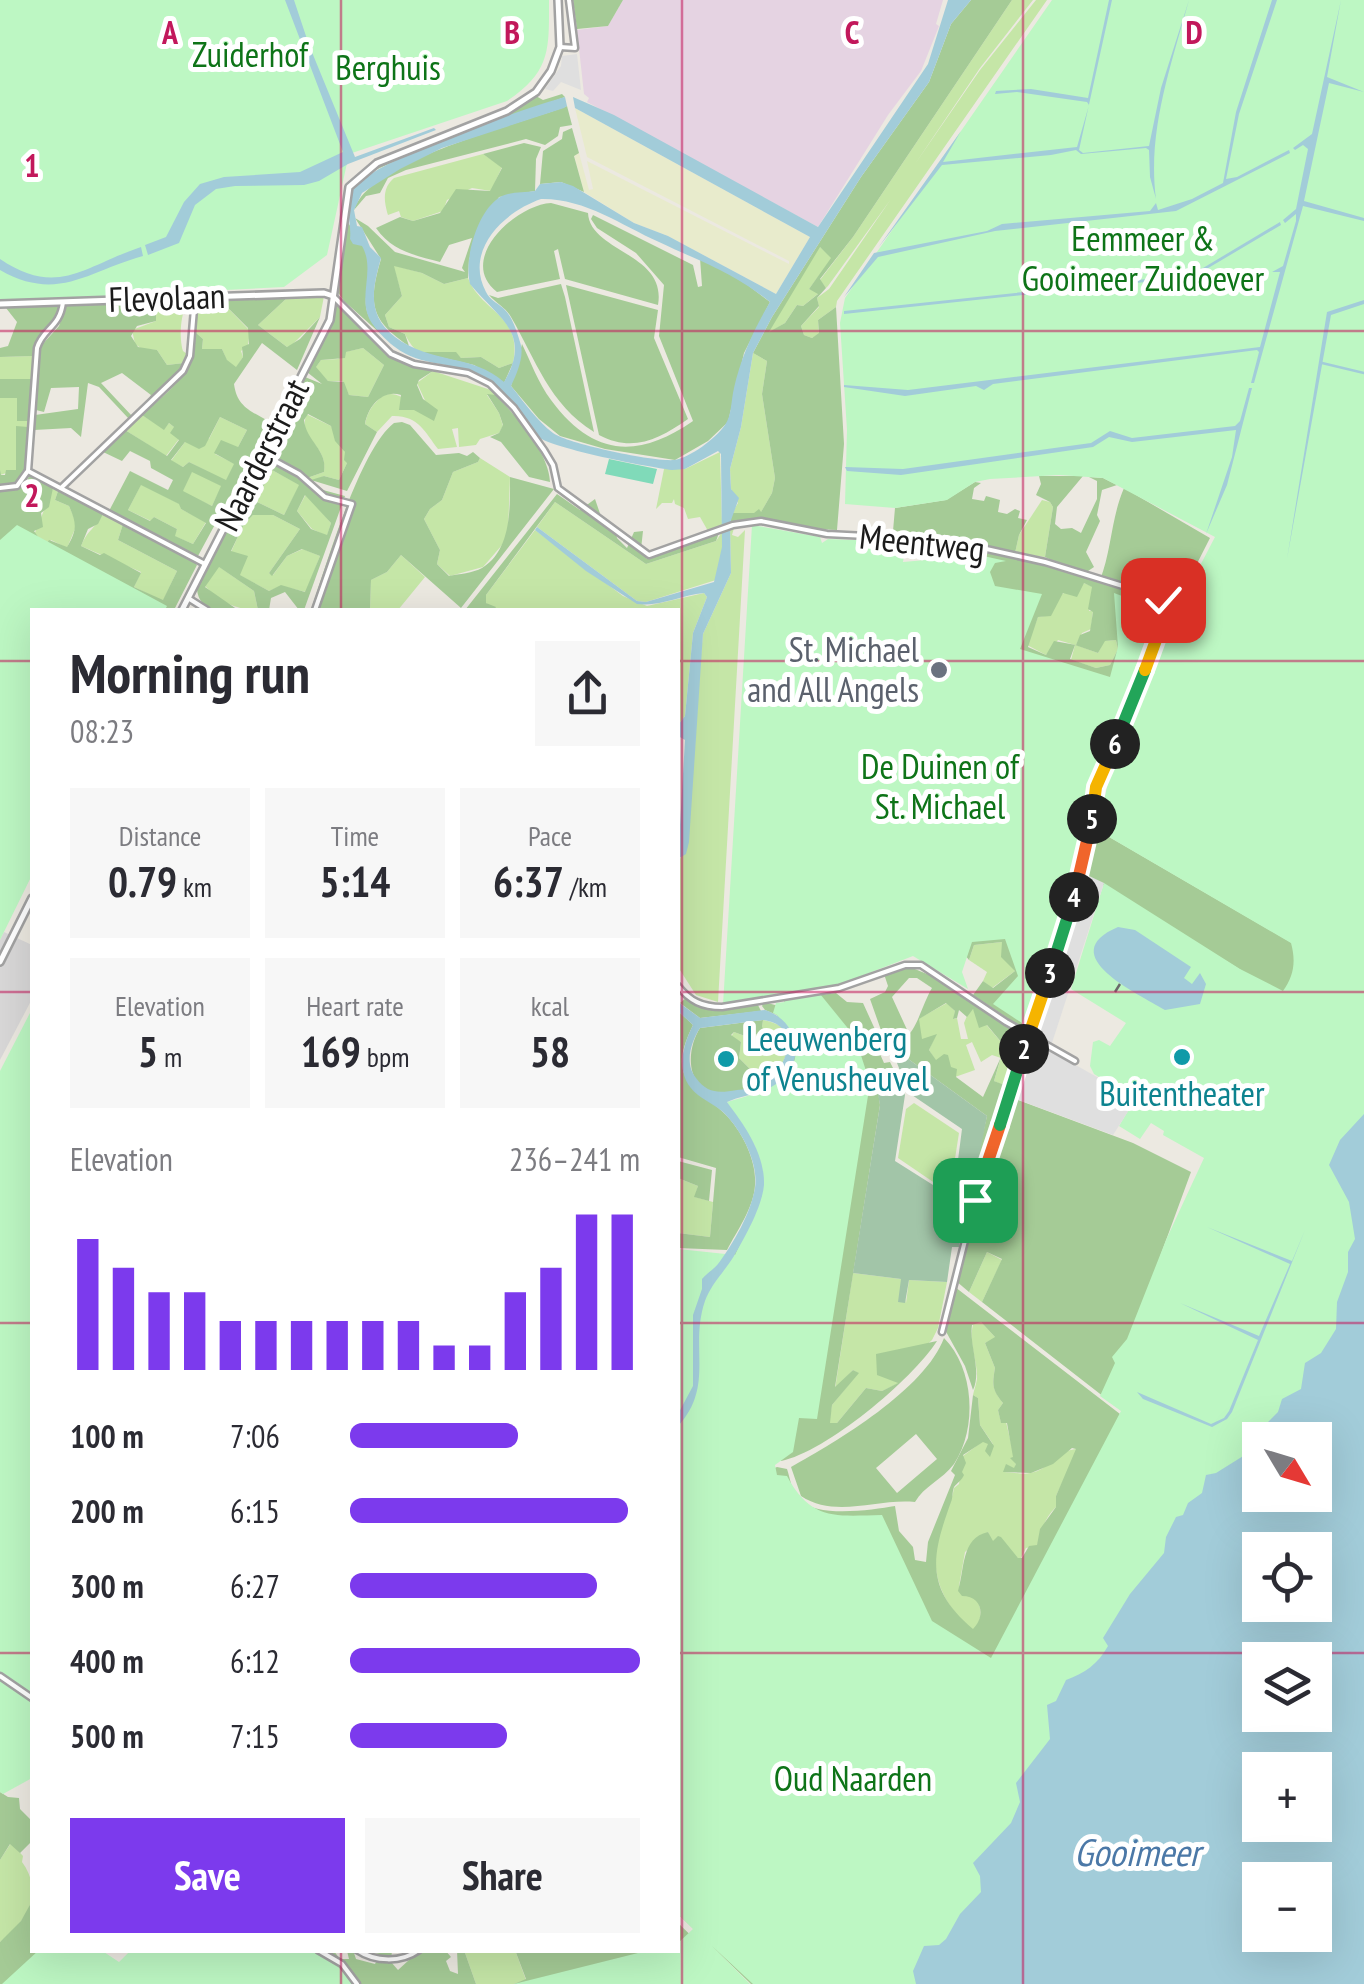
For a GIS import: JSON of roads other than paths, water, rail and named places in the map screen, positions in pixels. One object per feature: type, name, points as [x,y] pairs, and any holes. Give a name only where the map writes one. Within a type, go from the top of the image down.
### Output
[{"type":"street","points":[[558,0],[560,47],[574,48],[569,0]]},
{"type":"street","name":"Naarderstraat","points":[[183,608],[330,320],[346,195],[353,180],[377,163],[514,107],[536,92],[546,79],[560,47]]},
{"type":"street","name":"Flevolaan","points":[[0,304],[333,296]]},
{"type":"street","name":"Meentweg","points":[[333,296],[391,354],[414,364],[468,374],[490,384],[514,408],[554,465],[558,488],[644,553],[657,555],[732,525],[761,521],[827,534],[946,540],[1045,562],[1163,600],[1167,606],[1136,698],[1096,787],[1079,881],[1027,1033]]},
{"type":"street","points":[[60,488],[183,372],[190,356],[195,297]]},
{"type":"street","points":[[0,488],[18,486],[28,471],[37,348],[58,323],[63,302]]},
{"type":"street","points":[[262,453],[299,474],[325,497],[352,504],[316,608]]},
{"type":"street","points":[[28,471],[205,564]]},
{"type":"street","points":[[188,598],[204,608]]},
{"type":"street","points":[[0,962],[30,902]]},
{"type":"street","points":[[680,988],[702,1005],[722,1007],[759,998],[840,988],[890,969],[921,965],[1075,1062]]},
{"type":"street","points":[[942,1332],[975,1200],[1021,1066],[1027,1033]]},
{"type":"street","points":[[0,1676],[30,1697]]},
{"type":"street","points":[[324,1953],[337,1960],[356,1984]]},
{"type":"street","points":[[362,1953],[375,1959],[398,1960],[413,1953]]},
{"type":"water","points":[[285,0],[294,0],[355,157],[436,130],[348,164],[319,181],[216,189],[195,205],[179,243],[148,255],[145,245],[166,237],[184,202],[200,184],[224,177],[300,172],[343,152]]},
{"type":"water","points":[[948,0],[971,0],[951,24],[929,82],[861,177],[753,353],[730,469],[731,489],[739,498],[730,523],[731,573],[703,634],[689,842],[686,854],[680,858],[685,740],[680,737],[680,722],[685,716],[693,633],[707,597],[704,593],[637,604],[586,571],[535,530],[537,527],[637,601],[646,602],[714,582],[722,547],[721,454],[718,451],[685,469],[672,470],[563,447],[538,437],[492,382],[400,350],[387,341],[368,316],[366,256],[362,246],[350,239],[348,207],[354,188],[389,164],[486,123],[565,97],[564,108],[442,148],[400,169],[362,193],[354,210],[357,226],[362,227],[370,247],[381,258],[374,301],[386,329],[409,346],[479,367],[504,382],[515,351],[513,338],[501,317],[470,284],[469,274],[477,227],[500,197],[535,191],[540,184],[561,182],[573,186],[634,223],[668,236],[776,294],[810,237],[575,108],[573,97],[614,115],[818,227],[928,64]],"holes":[[[541,199],[572,203],[716,268],[770,302],[744,354],[727,421],[709,441],[687,456],[674,460],[649,458],[562,437],[542,423],[511,386],[521,347],[509,315],[491,299],[480,277],[484,248],[501,223],[527,205]]]},
{"type":"water","points":[[1112,0],[1089,105],[1017,92],[995,94],[1031,89],[1088,98]]},
{"type":"water","points":[[1189,0],[1158,124],[1156,199],[1146,148],[1081,154],[1076,150],[942,165],[878,248],[961,131],[943,162],[1077,147],[1089,107],[1079,150],[1083,153],[1149,146],[1161,88]]},
{"type":"water","points":[[1272,0],[1277,0],[1239,114],[1226,179],[1289,150],[1290,153],[1176,211],[995,231],[878,257],[844,297],[874,253],[987,231],[1002,224],[1150,211],[1156,203],[1158,210],[1223,183],[1236,112]]},
{"type":"water","points":[[1341,0],[1327,77],[1364,92],[1329,83],[1304,201],[1364,221],[1303,206],[1254,383],[1257,350],[993,384],[984,390],[976,386],[905,396],[844,387],[908,390],[1260,347],[1280,272],[1272,272],[1283,266],[1296,214],[1285,223],[1283,220],[1296,209],[1308,149],[1303,145],[1293,148],[1312,134]]},
{"type":"water","points":[[1280,222],[1281,225],[1193,277],[844,314],[1185,275]]},
{"type":"water","points":[[141,247],[143,256],[56,284],[39,284],[0,270],[0,259],[38,276],[71,275]]},
{"type":"water","points":[[1364,300],[1364,304],[1331,315],[1287,559],[1327,312]]},
{"type":"water","points":[[1249,388],[1227,485],[1206,534],[1232,457],[1236,430],[1132,442],[1109,437],[1093,447],[901,475],[847,471],[845,467],[903,469],[1091,443],[1110,431],[1132,438],[1235,426]]},
{"type":"water","points":[[1118,927],[1135,930],[1191,967],[1184,978],[1192,984],[1200,973],[1206,984],[1200,1004],[1165,1010],[1107,973],[1094,950],[1100,938]]},
{"type":"water","points":[[680,1003],[700,1018],[765,1010],[785,1022],[796,1052],[788,1072],[774,1086],[727,1102],[757,1151],[764,1185],[748,1231],[705,1301],[696,1396],[680,1423],[680,1410],[693,1386],[693,1315],[702,1279],[718,1264],[741,1228],[756,1178],[747,1147],[736,1128],[723,1112],[698,1095],[686,1079],[683,1052],[693,1025],[680,1013]],"holes":[[[763,1020],[784,1030],[784,1060],[760,1086],[714,1091],[692,1072],[690,1053],[700,1028]]]},
{"type":"water","name":"Gooimeer","points":[[1364,1114],[1364,1984],[916,1984],[913,1971],[924,1946],[939,1945],[946,1939],[960,1914],[981,1892],[980,1876],[973,1863],[1011,1823],[1020,1802],[1016,1783],[1050,1739],[1047,1705],[1056,1701],[1066,1680],[1090,1667],[1104,1652],[1108,1646],[1103,1638],[1130,1594],[1164,1553],[1166,1537],[1176,1517],[1183,1515],[1188,1503],[1202,1493],[1206,1475],[1242,1457],[1242,1512],[1332,1512],[1332,1422],[1268,1422],[1278,1412],[1282,1399],[1301,1389],[1305,1363],[1321,1353],[1336,1329],[1337,1302],[1348,1272],[1348,1252],[1355,1239],[1349,1202],[1329,1165],[1340,1140]]},
{"type":"water","points":[[1207,1227],[1292,1261],[1305,1230],[1232,1412],[1227,1419],[1212,1427],[1143,1399],[1137,1392],[1211,1424],[1224,1418],[1258,1340],[1180,1303],[1259,1336],[1290,1264]]},
{"type":"waterway","points":[[1322,363],[1364,373]]},
{"type":"railway","points":[[1115,992],[1120,984]]},
{"type":"place","name":"St. Michael and All Angels","points":[[939,670]]},
{"type":"place","name":"Buitentheater","points":[[1182,1057]]},
{"type":"place","name":"Leeuwenberg of Venusheuvel","points":[[726,1059]]},
{"type":"park label","name":"Zuiderhof","points":[[250,55]]},
{"type":"park label","name":"Berghuis","points":[[388,68]]},
{"type":"park label","name":"Eemmeer & Gooimeer Zuidoever","points":[[1143,259]]},
{"type":"park label","name":"De Duinen of St. Michael","points":[[940,787]]},
{"type":"park label","name":"Oud Naarden","points":[[853,1779]]}]
